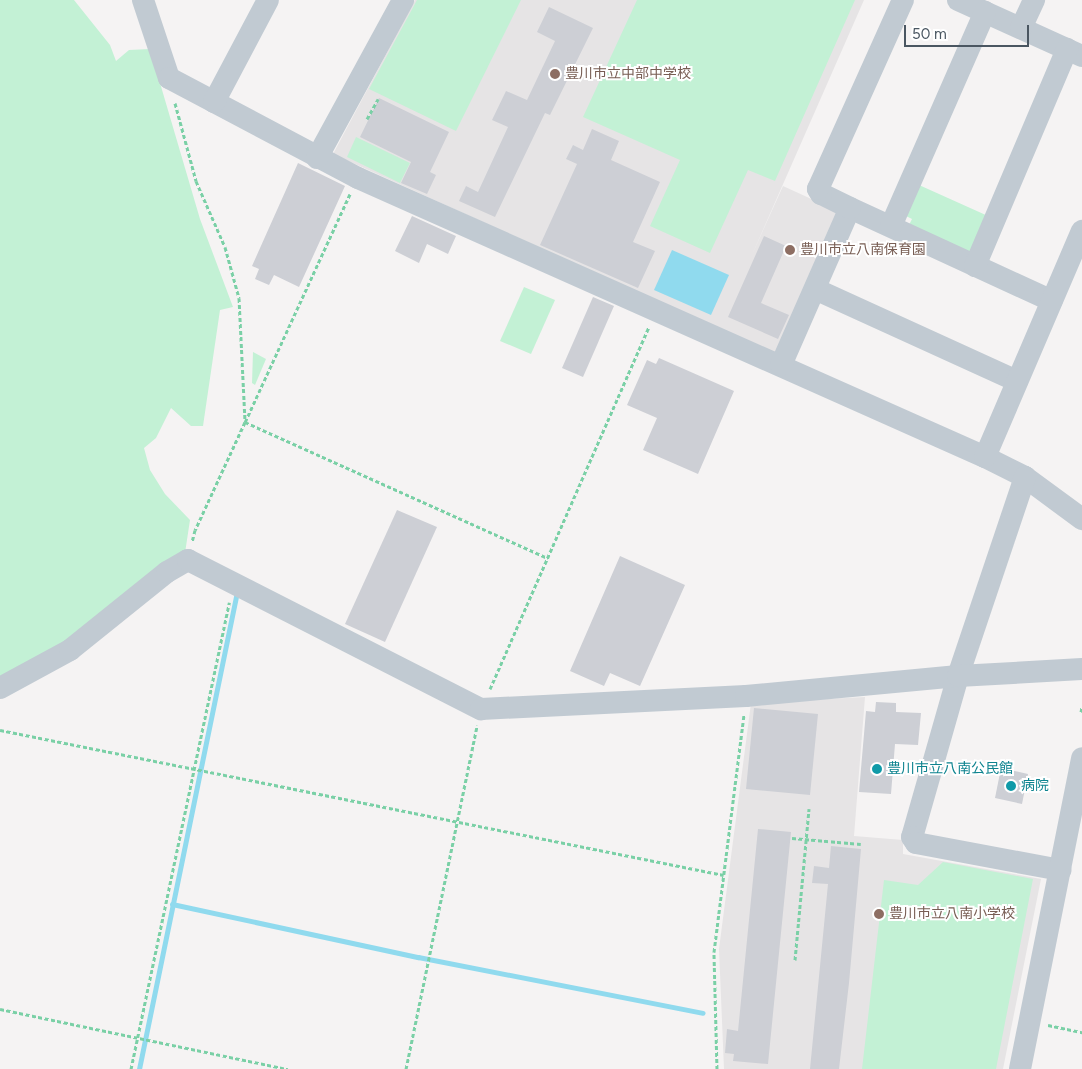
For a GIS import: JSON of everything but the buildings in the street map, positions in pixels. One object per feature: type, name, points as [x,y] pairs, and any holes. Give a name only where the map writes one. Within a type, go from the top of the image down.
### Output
[{"type":"street","points":[[143,0],[169,78],[358,178],[655,312],[781,365],[985,457],[1025,478],[1082,519]]},
{"type":"street","points":[[214,102],[268,0]]},
{"type":"street","points":[[317,158],[403,0]]},
{"type":"street","points":[[903,0],[818,189],[821,194],[850,208],[1052,301]]},
{"type":"street","points":[[958,0],[1074,52],[975,266]]},
{"type":"street","points":[[1021,28],[1034,0]]},
{"type":"street","points":[[891,226],[985,12]]},
{"type":"street","points":[[781,365],[850,208]]},
{"type":"street","points":[[985,457],[1082,231]]},
{"type":"street","points":[[815,289],[1018,381]]},
{"type":"street","points":[[1025,478],[958,676],[912,837],[916,844],[1060,870]]},
{"type":"street","points":[[0,688],[70,650],[167,572],[188,560],[481,709],[746,696],[958,676],[1082,669]]},
{"type":"street","points":[[1020,1069],[1082,758]]},
{"type":"path","points":[[169,78],[196,181],[225,247],[240,298],[245,422]]},
{"type":"path","points":[[367,119],[378,99]]},
{"type":"path","points":[[188,560],[195,530],[358,178]]},
{"type":"path","points":[[406,1069],[481,709],[655,312]]},
{"type":"path","points":[[245,422],[548,558]]},
{"type":"path","points":[[131,1069],[233,582]]},
{"type":"path","points":[[717,1069],[714,952],[746,696]]},
{"type":"path","points":[[1081,712],[1082,707]]},
{"type":"path","points":[[0,730],[456,823],[724,875]]},
{"type":"path","points":[[795,960],[810,809]]},
{"type":"path","points":[[792,838],[861,844]]},
{"type":"path","points":[[0,1009],[288,1069]]},
{"type":"path","points":[[1029,1021],[1082,1032]]},
{"type":"shaded area","points":[[415,0],[864,0],[751,257],[783,186],[842,213],[779,356],[333,154]]},
{"type":"shaded area","name":"豊川市立八南小学校","points":[[865,697],[854,836],[903,840],[903,854],[1041,879],[1003,1069],[724,1069],[719,949],[751,703]]},
{"type":"green space","points":[[0,0],[74,0],[110,45],[116,61],[129,50],[150,49],[200,219],[233,307],[220,310],[203,426],[191,426],[171,408],[156,438],[144,448],[150,470],[165,494],[190,520],[185,553],[77,635],[0,679]]},
{"type":"green space","points":[[417,0],[521,0],[456,131],[369,89]]},
{"type":"green space","points":[[637,0],[855,0],[775,181],[748,170],[710,253],[650,226],[680,160],[583,117]]},
{"type":"green space","points":[[356,137],[410,163],[400,183],[347,157]]},
{"type":"green space","points":[[919,185],[988,216],[972,251],[967,254],[908,227],[912,219],[906,216]]},
{"type":"green space","points":[[524,287],[555,300],[531,354],[500,341]]},
{"type":"green space","points":[[253,352],[266,359],[255,385],[252,383]]},
{"type":"green space","points":[[943,862],[1033,879],[996,1069],[862,1069],[884,880],[918,885]]},
{"type":"water","points":[[672,250],[729,275],[711,315],[654,290]]},
{"type":"waterway","points":[[139,1069],[237,593]]},
{"type":"waterway","points":[[172,904],[418,957],[703,1013]]},
{"type":"place","name":"豊川市立中部中学校","points":[[555,74]]},
{"type":"place","name":"豊川市立八南保育園","points":[[790,250]]},
{"type":"place","name":"豊川市立八南公民館","points":[[877,769]]},
{"type":"place","name":"病院","points":[[1011,786]]},
{"type":"place","name":"豊川市立八南小学校","points":[[879,914]]}]
